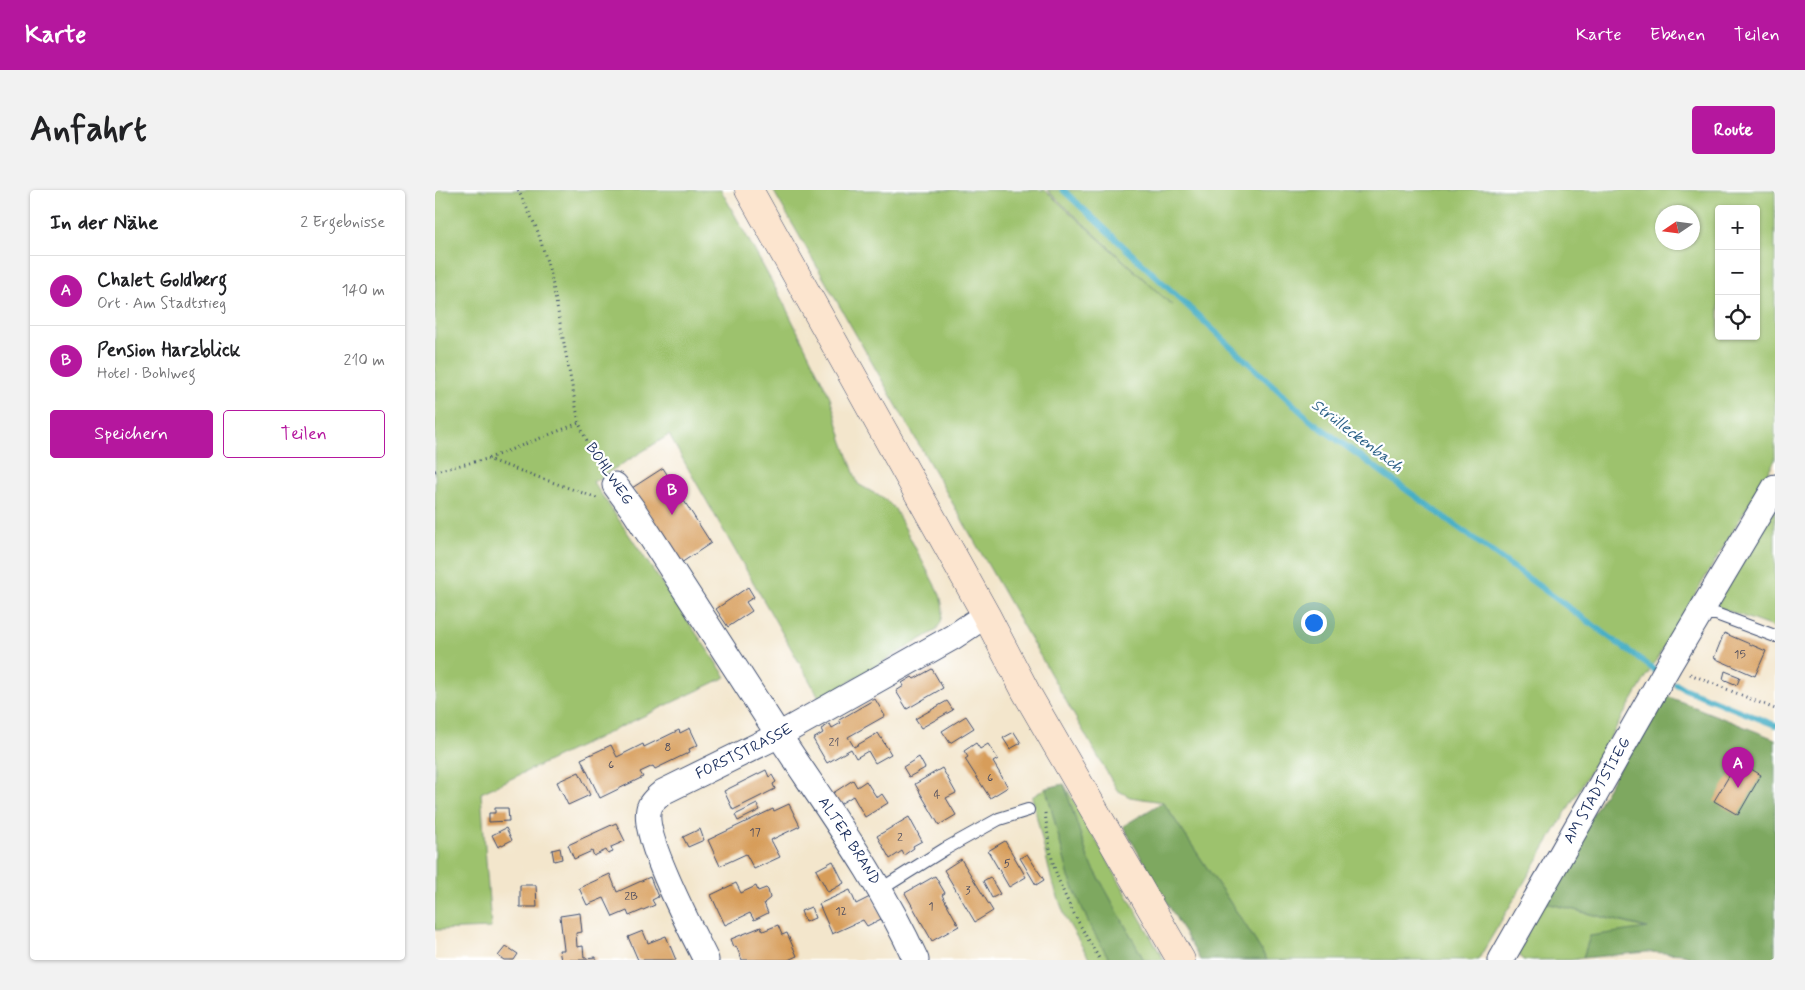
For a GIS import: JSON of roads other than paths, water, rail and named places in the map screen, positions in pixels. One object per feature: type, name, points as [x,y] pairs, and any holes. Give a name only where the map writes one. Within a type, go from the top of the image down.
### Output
[{"type":"main road","points":[[749,190],[1027,692],[1181,960]]},
{"type":"street","name":"BOHLWEG","points":[[615,485],[634,511],[776,731]]},
{"type":"street","name":"AM STADTSTIEG","points":[[1501,960],[1669,665],[1775,487]]},
{"type":"street","name":"FORSTSTRASSE","points":[[706,960],[657,854],[648,824],[649,806],[663,792],[958,634],[986,615]]},
{"type":"street","name":"ALTER BRAND","points":[[776,731],[845,832],[881,889],[916,960]]},
{"type":"lane","points":[[1696,621],[1705,614],[1716,614],[1775,636]]},
{"type":"lane","points":[[881,889],[999,818],[1028,810]]},
{"type":"waterway","name":"Strülleckenbach","points":[[1063,190],[1310,420],[1659,673]]},
{"type":"waterway","name":"Strülleckenbach","points":[[1676,684],[1775,725]]},
{"type":"place","name":"Pension Harzblick","points":[[672,515]]},
{"type":"place","name":"Chalet Goldberg","points":[[1738,788]]}]
